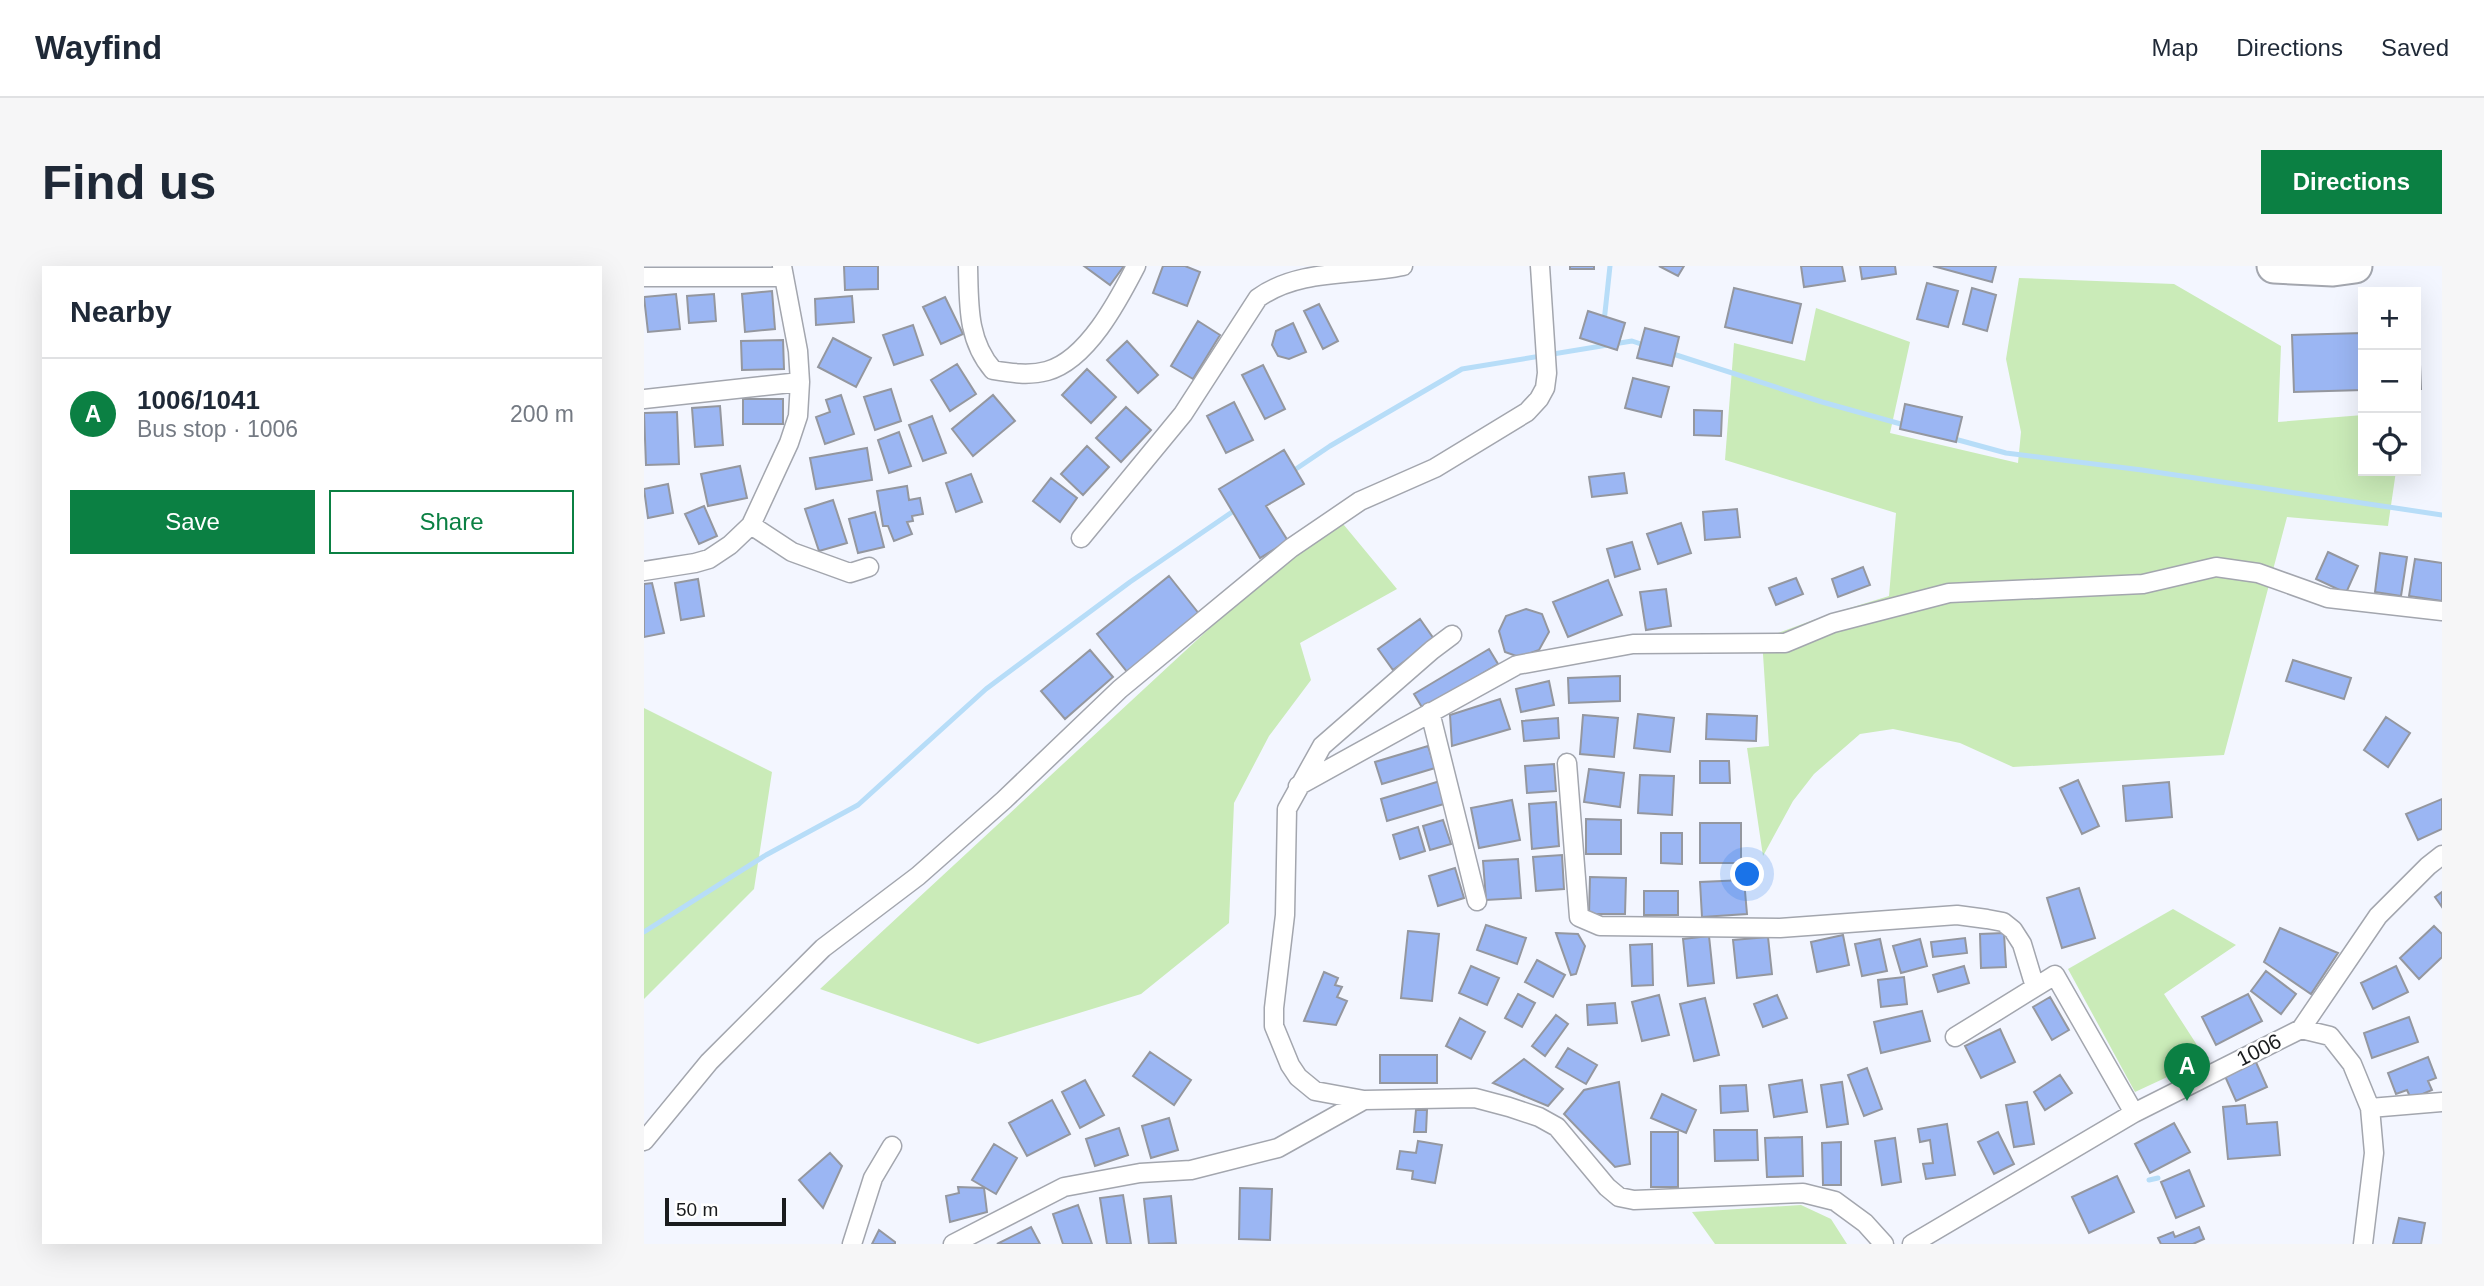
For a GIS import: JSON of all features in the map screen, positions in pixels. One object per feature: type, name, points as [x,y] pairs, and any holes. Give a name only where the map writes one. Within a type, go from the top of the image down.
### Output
[{"type":"highway","points":[[2274,266],[2333,269],[2355,266]]},
{"type":"street","points":[[968,266],[969,315],[980,355],[993,370],[1018,374],[1047,371],[1071,360],[1112,313],[1136,266]]},
{"type":"street","points":[[1081,538],[1183,414],[1258,298],[1274,287],[1293,280],[1403,266]]},
{"type":"street","points":[[644,1141],[709,1062],[823,948],[918,876],[1004,800],[1111,697],[1291,548],[1360,501],[1435,468],[1527,412],[1545,388],[1547,373],[1540,266]]},
{"type":"street","points":[[644,277],[782,272],[798,351],[800,382],[797,416],[789,443],[751,526],[709,559],[644,571]]},
{"type":"street","points":[[644,399],[800,382]]},
{"type":"street","points":[[751,526],[792,552],[850,573],[869,567]]},
{"type":"street","points":[[1298,786],[1517,665],[1633,644],[1785,643],[1833,623],[1949,593],[2143,584],[2216,567],[2258,573],[2328,598],[2442,611]]},
{"type":"street","points":[[1452,635],[1322,747],[1287,809],[1285,915],[1274,1026],[1282,1049],[1298,1077],[1315,1091],[1364,1100],[1475,1098],[1494,1102],[1539,1117],[1557,1127],[1607,1187],[1619,1196],[1634,1200],[1803,1193],[1835,1201],[1865,1223],[1884,1244]]},
{"type":"street","points":[[1430,712],[1477,901]]},
{"type":"street","points":[[1567,763],[1579,917],[1600,926],[1766,928],[1957,915],[1987,919],[2003,922],[2013,930],[2022,944],[2035,987]]},
{"type":"street","name":"1006","points":[[1912,1244],[2134,1113],[2301,1029],[2378,915],[2442,855]]},
{"type":"street","points":[[1955,1037],[2055,975],[2134,1113]]},
{"type":"street","points":[[2301,1029],[2330,1036],[2353,1063],[2370,1108],[2375,1153],[2363,1244]]},
{"type":"street","points":[[953,1244],[1064,1187],[1140,1173],[1191,1170],[1278,1148],[1364,1100]]},
{"type":"street","points":[[2370,1108],[2442,1102]]},
{"type":"street","points":[[852,1244],[873,1178],[892,1146]]},
{"type":"green space","points":[[2019,278],[2174,284],[2281,346],[2278,422],[2358,415],[2358,476],[2395,476],[2388,526],[2287,517],[2224,755],[2013,767],[1960,743],[1893,729],[1860,734],[1814,774],[1793,801],[1763,856],[1747,748],[1769,746],[1762,639],[1889,596],[1896,513],[1725,460],[1734,343],[1805,361],[1816,308],[1910,342],[1890,433],[2018,463],[2021,432],[2006,359]]},
{"type":"green space","points":[[1334,513],[1397,589],[1300,643],[1311,680],[1269,736],[1234,803],[1229,923],[1141,994],[978,1044],[820,989]]},
{"type":"green space","points":[[644,708],[772,772],[754,889],[644,999]]},
{"type":"green space","points":[[2173,909],[2236,945],[2164,994],[2206,1059],[2135,1092],[2068,969]]},
{"type":"green space","points":[[1801,1205],[1831,1219],[1847,1244],[1715,1244],[1692,1212]]},
{"type":"building","points":[[844,266],[878,266],[878,289],[845,290]]},
{"type":"building","points":[[1084,266],[1124,266],[1110,285]]},
{"type":"building","points":[[1163,266],[1185,266],[1200,272],[1187,306],[1153,293]]},
{"type":"building","points":[[1570,266],[1594,266],[1594,269],[1570,269]]},
{"type":"building","points":[[1659,266],[1684,266],[1678,276]]},
{"type":"building","points":[[1801,266],[1842,266],[1845,281],[1804,287]]},
{"type":"building","points":[[1860,266],[1895,266],[1896,274],[1862,279]]},
{"type":"building","points":[[1933,266],[1996,266],[1992,282]]},
{"type":"building","points":[[1927,283],[1958,291],[1948,327],[1917,319]]},
{"type":"building","points":[[1734,288],[1801,304],[1792,343],[1725,327]]},
{"type":"building","points":[[1972,288],[1996,295],[1987,331],[1963,324]]},
{"type":"building","points":[[772,291],[775,329],[745,332],[742,294]]},
{"type":"building","points":[[676,294],[680,329],[648,332],[644,297]]},
{"type":"building","points":[[714,294],[716,321],[689,323],[687,296]]},
{"type":"building","points":[[852,296],[854,322],[816,325],[815,299]]},
{"type":"building","points":[[945,297],[963,334],[941,344],[923,307]]},
{"type":"building","points":[[1319,304],[1338,341],[1323,349],[1304,311]]},
{"type":"building","points":[[1588,311],[1625,323],[1617,350],[1580,338]]},
{"type":"building","points":[[1198,321],[1220,335],[1193,379],[1171,366]]},
{"type":"building","points":[[1293,323],[1306,352],[1289,359],[1278,356],[1272,345],[1276,331]]},
{"type":"building","points":[[913,325],[923,355],[894,365],[883,335]]},
{"type":"building","points":[[1645,328],[1679,337],[1672,366],[1637,358]]},
{"type":"building","points":[[2358,333],[2358,390],[2294,392],[2292,335]]},
{"type":"building","points":[[833,338],[871,358],[856,387],[818,367]]},
{"type":"building","points":[[783,340],[784,369],[742,370],[741,341]]},
{"type":"building","points":[[1127,341],[1158,375],[1138,393],[1107,360]]},
{"type":"building","points":[[957,364],[976,394],[950,411],[931,380]]},
{"type":"building","points":[[1263,365],[1285,409],[1265,419],[1242,375]]},
{"type":"building","points":[[1087,369],[1116,397],[1091,423],[1062,395]]},
{"type":"building","points":[[1633,378],[1669,387],[1661,417],[1625,408]]},
{"type":"building","points":[[891,389],[901,421],[875,430],[864,397]]},
{"type":"building","points":[[841,395],[854,434],[825,444],[816,417],[830,412],[826,400]]},
{"type":"building","points":[[993,395],[1015,421],[973,456],[952,429]]},
{"type":"building","points":[[743,399],[783,399],[783,424],[743,424]]},
{"type":"building","points":[[1234,402],[1253,440],[1226,453],[1207,416]]},
{"type":"building","points":[[1905,404],[1962,417],[1956,442],[1900,429]]},
{"type":"building","points":[[720,406],[723,445],[695,447],[692,408]]},
{"type":"building","points":[[1126,407],[1151,430],[1121,462],[1096,438]]},
{"type":"building","points":[[1694,410],[1722,411],[1721,436],[1694,435]]},
{"type":"building","points":[[677,412],[679,464],[646,465],[644,413]]},
{"type":"building","points":[[932,416],[946,453],[923,461],[909,425]]},
{"type":"building","points":[[899,432],[911,466],[889,473],[878,440]]},
{"type":"building","points":[[1087,446],[1109,467],[1083,495],[1061,474]]},
{"type":"building","points":[[867,448],[872,480],[816,489],[810,458]]},
{"type":"building","points":[[1284,450],[1304,484],[1266,506],[1288,541],[1260,558],[1219,489]]},
{"type":"building","points":[[740,466],[747,498],[708,506],[701,474]]},
{"type":"building","points":[[1624,473],[1627,493],[1592,497],[1589,477]]},
{"type":"building","points":[[971,474],[982,502],[956,512],[946,483]]},
{"type":"building","points":[[1051,478],[1077,498],[1060,522],[1033,501]]},
{"type":"building","points":[[668,484],[673,513],[648,518],[644,489]]},
{"type":"building","points":[[907,486],[909,500],[920,498],[923,514],[912,516],[913,521],[907,522],[912,534],[894,541],[888,526],[883,526],[877,491]]},
{"type":"building","points":[[833,500],[847,543],[819,551],[805,509]]},
{"type":"building","points":[[704,506],[717,536],[699,544],[685,514]]},
{"type":"building","points":[[1737,509],[1740,537],[1705,540],[1703,512]]},
{"type":"building","points":[[875,512],[884,547],[858,553],[849,519]]},
{"type":"building","points":[[1681,523],[1691,553],[1658,564],[1647,534]]},
{"type":"building","points":[[1632,542],[1640,569],[1615,577],[1607,549]]},
{"type":"building","points":[[2328,552],[2358,566],[2346,593],[2316,579]]},
{"type":"building","points":[[2380,553],[2407,557],[2401,596],[2375,592]]},
{"type":"building","points":[[2415,559],[2442,563],[2442,601],[2409,596]]},
{"type":"building","points":[[1863,567],[1870,585],[1838,597],[1832,579]]},
{"type":"building","points":[[1169,576],[1200,615],[1128,673],[1097,634]]},
{"type":"building","points":[[1796,578],[1803,594],[1776,605],[1769,588]]},
{"type":"building","points":[[698,579],[704,616],[681,620],[675,583]]},
{"type":"building","points":[[1608,580],[1622,615],[1568,637],[1553,602]]},
{"type":"building","points":[[652,583],[664,633],[644,637],[644,584]]},
{"type":"building","points":[[1666,589],[1671,626],[1646,630],[1640,592]]},
{"type":"building","points":[[1526,609],[1542,614],[1549,632],[1539,650],[1519,657],[1505,652],[1499,631],[1506,616]]},
{"type":"building","points":[[1420,619],[1434,639],[1393,670],[1378,649]]},
{"type":"building","points":[[1489,649],[1498,664],[1423,709],[1414,694]]},
{"type":"building","points":[[1090,650],[1113,677],[1065,719],[1041,691]]},
{"type":"building","points":[[2293,660],[2351,678],[2344,699],[2286,681]]},
{"type":"building","points":[[1620,676],[1620,701],[1569,703],[1568,678]]},
{"type":"building","points":[[1549,681],[1554,705],[1521,712],[1516,689]]},
{"type":"building","points":[[1500,699],[1510,729],[1452,746],[1450,715]]},
{"type":"building","points":[[1638,714],[1674,718],[1670,752],[1634,748]]},
{"type":"building","points":[[1707,714],[1757,716],[1756,741],[1706,739]]},
{"type":"building","points":[[1583,715],[1618,718],[1614,757],[1580,754]]},
{"type":"building","points":[[2386,717],[2410,733],[2388,767],[2364,750]]},
{"type":"building","points":[[1558,718],[1559,738],[1524,741],[1522,721]]},
{"type":"building","points":[[1428,746],[1435,768],[1382,784],[1375,762]]},
{"type":"building","points":[[1700,761],[1729,761],[1730,783],[1700,783]]},
{"type":"building","points":[[1554,764],[1556,791],[1527,793],[1525,766]]},
{"type":"building","points":[[1589,769],[1624,773],[1620,807],[1584,802]]},
{"type":"building","points":[[1640,775],[1674,776],[1672,815],[1638,813]]},
{"type":"building","points":[[2078,780],[2099,826],[2082,834],[2060,788]]},
{"type":"building","points":[[1440,781],[1447,803],[1387,821],[1381,799]]},
{"type":"building","points":[[2169,782],[2172,817],[2126,821],[2123,786]]},
{"type":"building","points":[[2442,799],[2442,829],[2418,840],[2406,814]]},
{"type":"building","points":[[1512,800],[1520,840],[1479,848],[1471,808]]},
{"type":"building","points":[[1556,802],[1559,846],[1532,849],[1529,804]]},
{"type":"building","points":[[1586,819],[1621,820],[1621,854],[1586,854]]},
{"type":"building","points":[[1443,820],[1451,844],[1430,850],[1423,826]]},
{"type":"building","points":[[1700,823],[1741,823],[1741,863],[1700,863]]},
{"type":"building","points":[[1418,827],[1425,851],[1400,859],[1393,835]]},
{"type":"building","points":[[1661,833],[1682,833],[1682,864],[1661,863]]},
{"type":"building","points":[[1562,855],[1564,889],[1536,891],[1533,857]]},
{"type":"building","points":[[1518,859],[1521,898],[1486,900],[1483,861]]},
{"type":"building","points":[[1455,868],[1464,898],[1438,906],[1429,876]]},
{"type":"building","points":[[1590,877],[1626,878],[1625,914],[1589,914]]},
{"type":"building","points":[[1744,880],[1747,914],[1702,917],[1700,882]]},
{"type":"building","points":[[2079,888],[2095,938],[2062,948],[2047,898]]},
{"type":"building","points":[[1644,891],[1678,891],[1678,915],[1644,915]]},
{"type":"building","points":[[2442,892],[2442,907],[2435,897]]},
{"type":"building","points":[[1486,925],[1526,938],[1517,964],[1477,950]]},
{"type":"building","points":[[2434,926],[2442,934],[2442,957],[2419,979],[2400,958]]},
{"type":"building","points":[[2280,928],[2338,953],[2311,994],[2264,962]]},
{"type":"building","points":[[1408,931],[1439,934],[1432,1001],[1401,998]]},
{"type":"building","points":[[1556,933],[1578,934],[1585,946],[1576,974],[1571,975]]},
{"type":"building","points":[[2004,933],[2006,967],[1981,968],[1980,934]]},
{"type":"building","points":[[1843,935],[1849,965],[1817,972],[1811,942]]},
{"type":"building","points":[[1709,936],[1714,983],[1688,986],[1683,939]]},
{"type":"building","points":[[1768,937],[1772,974],[1737,978],[1733,940]]},
{"type":"building","points":[[1965,938],[1967,953],[1933,957],[1931,942]]},
{"type":"building","points":[[1880,939],[1887,971],[1862,976],[1855,944]]},
{"type":"building","points":[[1920,939],[1927,966],[1901,973],[1893,946]]},
{"type":"building","points":[[1652,944],[1653,985],[1632,986],[1630,945]]},
{"type":"building","points":[[1537,960],[1565,975],[1553,997],[1525,982]]},
{"type":"building","points":[[1471,966],[1499,978],[1487,1005],[1459,993]]},
{"type":"building","points":[[1964,966],[1969,983],[1938,992],[1933,975]]},
{"type":"building","points":[[2396,966],[2408,992],[2373,1009],[2361,983]]},
{"type":"building","points":[[2266,971],[2296,994],[2281,1014],[2251,991]]},
{"type":"building","points":[[1324,972],[1338,978],[1335,985],[1342,987],[1337,997],[1347,1001],[1336,1025],[1304,1021]]},
{"type":"building","points":[[1904,977],[1907,1004],[1881,1007],[1878,980]]},
{"type":"building","points":[[1518,994],[1535,1003],[1522,1027],[1505,1018]]},
{"type":"building","points":[[2248,994],[2262,1021],[2216,1045],[2202,1017]]},
{"type":"building","points":[[1659,995],[1669,1035],[1642,1041],[1632,1002]]},
{"type":"building","points":[[1777,995],[1787,1018],[1763,1027],[1754,1004]]},
{"type":"building","points":[[2050,997],[2069,1030],[2052,1040],[2033,1007]]},
{"type":"building","points":[[1705,998],[1719,1055],[1694,1061],[1680,1004]]},
{"type":"building","points":[[1615,1003],[1617,1023],[1588,1025],[1587,1005]]},
{"type":"building","points":[[1922,1011],[1930,1041],[1881,1053],[1874,1022]]},
{"type":"building","points":[[1556,1015],[1568,1024],[1545,1056],[1532,1046]]},
{"type":"building","points":[[2409,1017],[2418,1042],[2372,1058],[2364,1033]]},
{"type":"building","points":[[1460,1018],[1485,1032],[1471,1059],[1446,1046]]},
{"type":"building","points":[[2000,1029],[2015,1062],[1981,1078],[1965,1046]]},
{"type":"building","points":[[1568,1048],[1597,1065],[1586,1084],[1556,1067]]},
{"type":"building","points":[[1150,1052],[1191,1080],[1174,1105],[1133,1076]]},
{"type":"building","points":[[1380,1055],[1437,1055],[1437,1083],[1380,1083]]},
{"type":"building","points":[[2428,1057],[2436,1078],[2428,1081],[2432,1090],[2411,1099],[2407,1090],[2396,1094],[2388,1073]]},
{"type":"building","points":[[1524,1059],[1563,1089],[1548,1106],[1493,1083]]},
{"type":"building","points":[[2255,1060],[2267,1087],[2236,1101],[2224,1074]]},
{"type":"building","points":[[1867,1068],[1882,1109],[1864,1116],[1848,1075]]},
{"type":"building","points":[[2060,1075],[2072,1093],[2045,1110],[2034,1092]]},
{"type":"building","points":[[1085,1080],[1104,1115],[1080,1128],[1062,1092]]},
{"type":"building","points":[[1802,1080],[1807,1112],[1774,1117],[1769,1085]]},
{"type":"building","points":[[1619,1082],[1630,1164],[1615,1167],[1564,1114],[1584,1090]]},
{"type":"building","points":[[1842,1082],[1848,1124],[1827,1127],[1821,1085]]},
{"type":"building","points":[[1746,1085],[1748,1111],[1721,1113],[1720,1086]]},
{"type":"building","points":[[1662,1094],[1696,1110],[1686,1133],[1651,1118]]},
{"type":"building","points":[[1052,1100],[1070,1134],[1027,1156],[1009,1123]]},
{"type":"building","points":[[2027,1102],[2034,1144],[2014,1147],[2006,1105]]},
{"type":"building","points":[[2245,1105],[2247,1124],[2277,1122],[2280,1155],[2228,1159],[2223,1107]]},
{"type":"building","points":[[1416,1110],[1427,1110],[1426,1132],[1414,1132]]},
{"type":"building","points":[[1169,1118],[1178,1150],[1151,1158],[1142,1126]]},
{"type":"building","points":[[2174,1123],[2190,1152],[2150,1173],[2135,1144]]},
{"type":"building","points":[[1947,1124],[1955,1175],[1926,1179],[1923,1164],[1933,1163],[1930,1140],[1920,1142],[1918,1129]]},
{"type":"building","points":[[1119,1128],[1128,1155],[1095,1166],[1086,1139]]},
{"type":"building","points":[[1714,1130],[1757,1130],[1758,1160],[1715,1161]]},
{"type":"building","points":[[1651,1132],[1678,1132],[1678,1187],[1651,1187]]},
{"type":"building","points":[[1998,1132],[2014,1164],[1994,1174],[1978,1142]]},
{"type":"building","points":[[1802,1137],[1803,1176],[1767,1177],[1765,1138]]},
{"type":"building","points":[[1895,1138],[1901,1182],[1882,1185],[1875,1141]]},
{"type":"building","points":[[1418,1141],[1442,1145],[1435,1183],[1412,1179],[1413,1171],[1397,1169],[1400,1151],[1416,1153]]},
{"type":"building","points":[[1841,1142],[1841,1185],[1823,1185],[1822,1143]]},
{"type":"building","points":[[994,1144],[1017,1158],[996,1194],[972,1180]]},
{"type":"building","points":[[830,1153],[842,1166],[823,1208],[799,1180]]},
{"type":"building","points":[[2189,1170],[2204,1206],[2176,1218],[2161,1182]]},
{"type":"building","points":[[2117,1176],[2134,1212],[2089,1233],[2072,1197]]},
{"type":"building","points":[[958,1187],[984,1188],[987,1212],[950,1222],[946,1196],[959,1193]]},
{"type":"building","points":[[1240,1188],[1272,1189],[1270,1240],[1239,1239]]},
{"type":"building","points":[[1123,1195],[1131,1244],[1107,1244],[1100,1198]]},
{"type":"building","points":[[1171,1196],[1176,1243],[1149,1244],[1144,1199]]},
{"type":"building","points":[[1078,1205],[1092,1244],[1063,1244],[1053,1214]]},
{"type":"building","points":[[2399,1218],[2425,1223],[2421,1244],[2393,1244]]},
{"type":"building","points":[[1031,1227],[1040,1244],[997,1244]]},
{"type":"building","points":[[2199,1227],[2204,1239],[2193,1244],[2161,1244],[2158,1238],[2173,1232],[2175,1237]]},
{"type":"building","points":[[879,1230],[895,1242],[895,1244],[872,1244]]},
{"type":"waterway","points":[[1604,322],[1610,266]]},
{"type":"waterway","points":[[1290,473],[1330,446],[1462,369],[1632,341],[1647,346]]},
{"type":"waterway","points":[[1670,353],[1822,402],[1908,426]]},
{"type":"waterway","points":[[1951,438],[2006,453],[2142,470],[2442,515]]},
{"type":"waterway","points":[[644,932],[766,855],[858,805],[986,689],[1130,582],[1238,508]]},
{"type":"waterway","points":[[2149,1180],[2158,1178]]},
{"type":"place","name":"1006/1041","points":[[2187,1101]]}]
